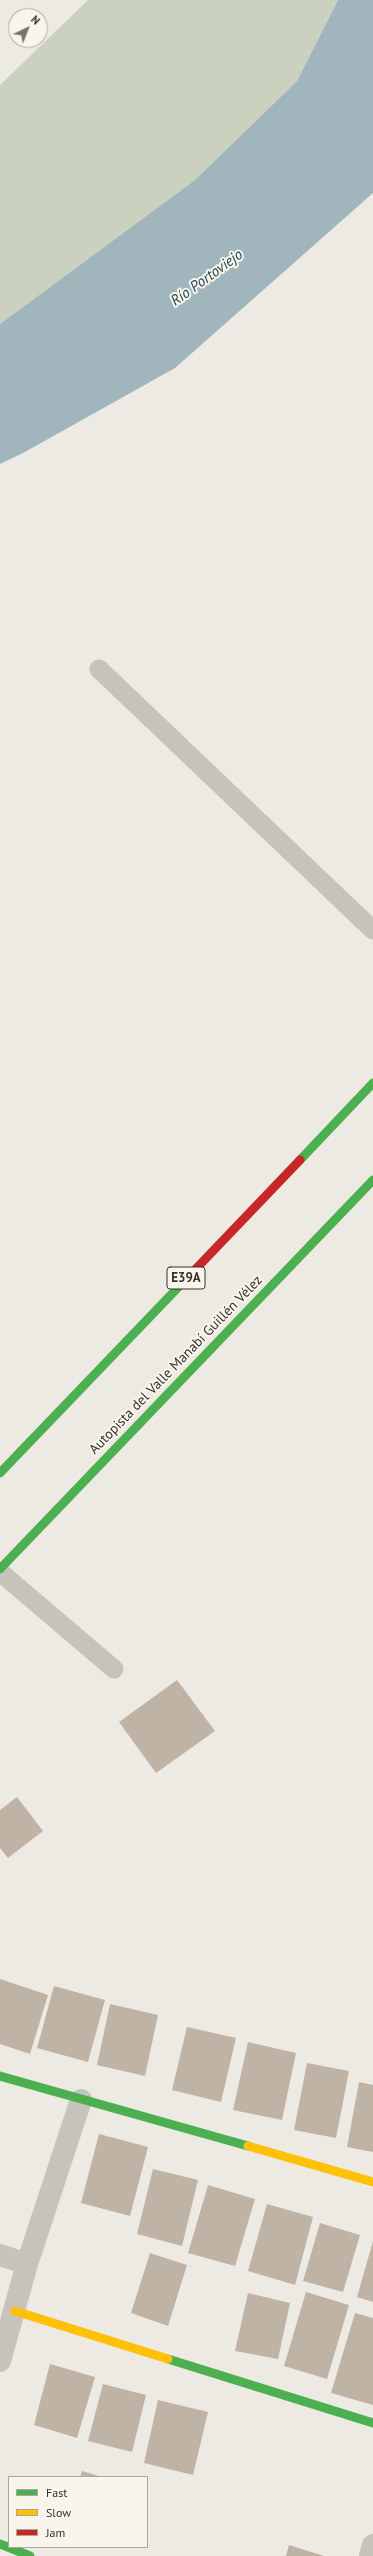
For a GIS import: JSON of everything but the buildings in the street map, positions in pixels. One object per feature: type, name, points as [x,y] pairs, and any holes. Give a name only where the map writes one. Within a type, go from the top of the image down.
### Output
[{"type":"main road","name":"E39A","points":[[0,1473],[373,1083]]},
{"type":"main road","name":"Autopista del Valle Manabí Guillén Vélez","points":[[0,1570],[373,1180]]},
{"type":"main road","points":[[0,2076],[373,2182]]},
{"type":"main road","points":[[15,2311],[373,2423]]},
{"type":"main road","points":[[10,2548],[30,2556]]},
{"type":"street","points":[[0,2361],[27,2264],[82,2100]]},
{"type":"street","points":[[0,2255],[27,2264]]},
{"type":"street","points":[[370,2556],[373,2546]]},
{"type":"lane","points":[[99,669],[373,930]]},
{"type":"lane","points":[[0,1570],[114,1669]]},
{"type":"green space","points":[[88,0],[338,0],[297,81],[195,180],[0,324],[0,85],[38,48],[48,48],[48,39]]},
{"type":"water","name":"Río Portoviejo","points":[[338,0],[373,0],[373,193],[175,368],[23,453],[0,464],[0,324],[195,180],[297,81]]},
{"type":"traffic: fast","points":[[300,1160],[373,1083]]},
{"type":"traffic: fast","points":[[0,1569],[373,1180]]},
{"type":"traffic: fast","points":[[0,1473],[190,1275]]},
{"type":"traffic: fast","points":[[0,2076],[248,2146]]},
{"type":"traffic: fast","points":[[168,2359],[373,2423]]},
{"type":"traffic: fast","points":[[0,2544],[8,2547]]},
{"type":"traffic: fast","points":[[10,2548],[30,2556]]},
{"type":"traffic: slow","points":[[248,2146],[373,2182]]},
{"type":"traffic: slow","points":[[15,2311],[168,2359]]},
{"type":"traffic: jam","points":[[190,1275],[300,1160]]}]
